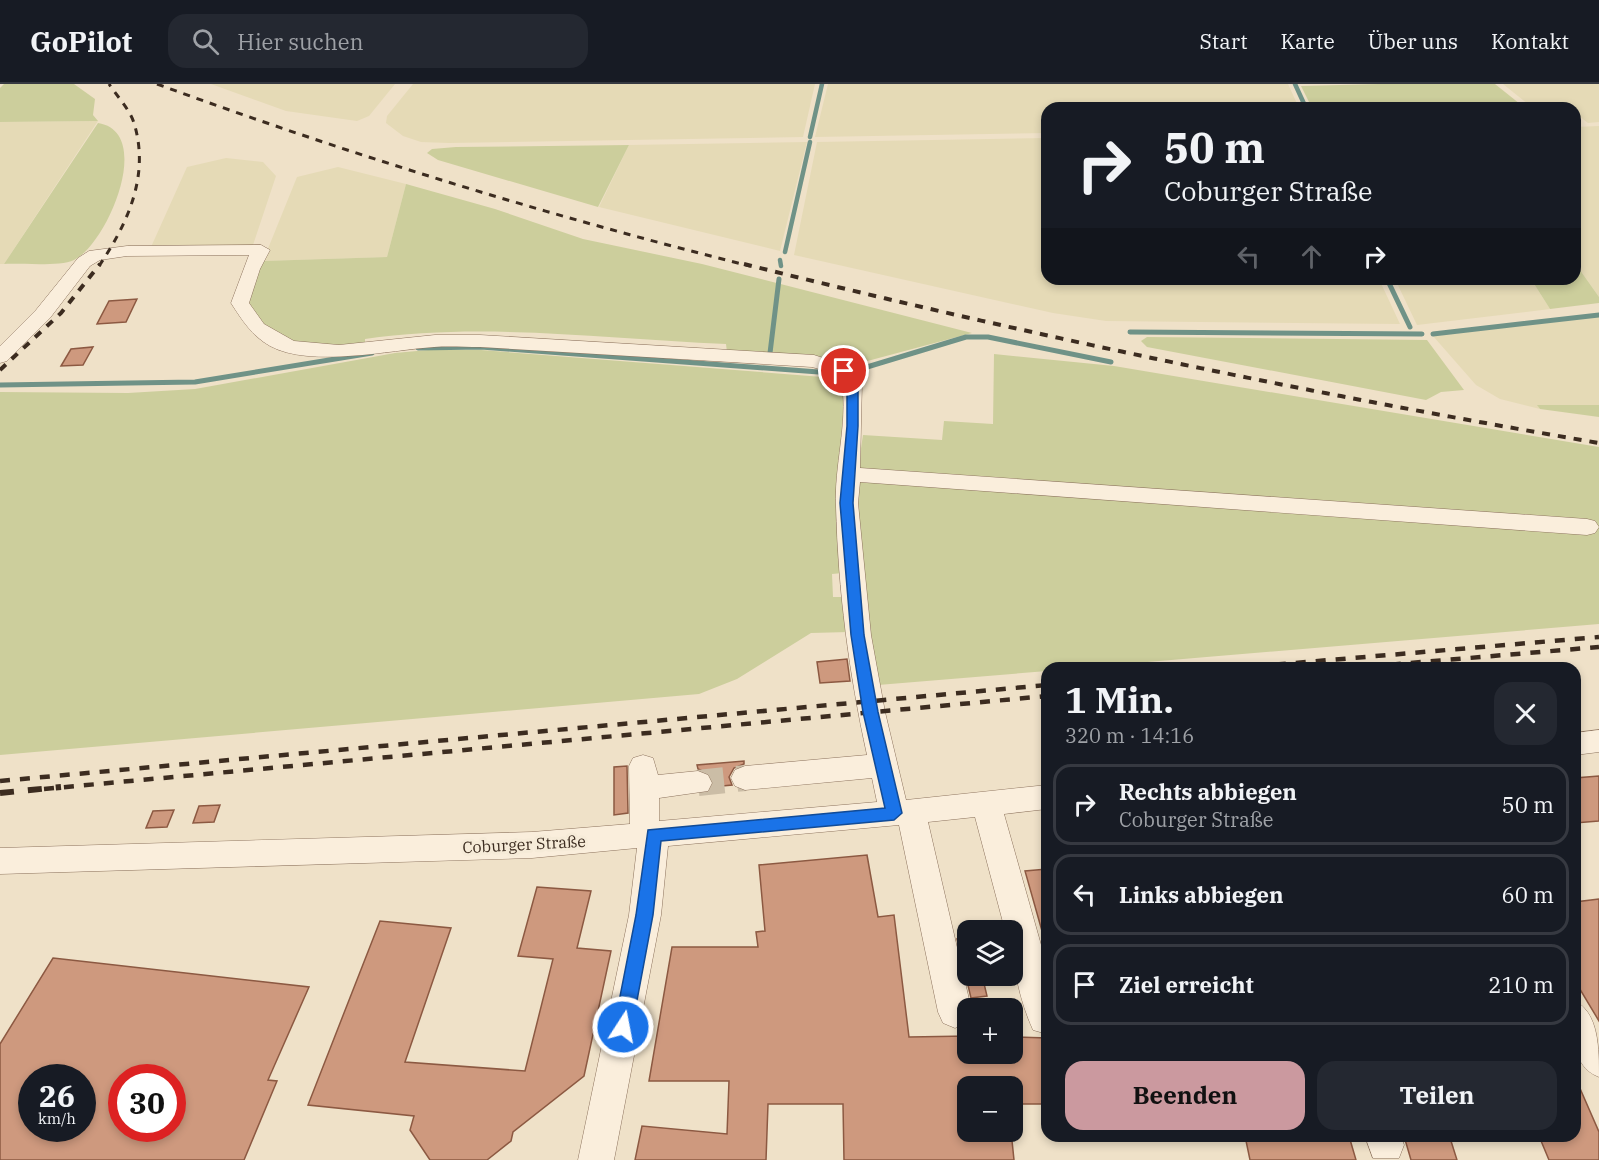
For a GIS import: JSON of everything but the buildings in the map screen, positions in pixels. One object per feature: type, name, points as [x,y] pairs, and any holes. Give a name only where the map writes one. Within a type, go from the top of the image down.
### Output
[{"type":"street","points":[[0,357],[43,314],[84,261],[95,255],[127,251],[261,249],[242,294],[242,308],[262,333],[294,347],[339,351],[463,340],[814,361],[844,371],[852,381],[852,426],[847,474],[848,534],[858,635],[883,765],[903,813],[955,1012]]},
{"type":"street","points":[[847,474],[1587,527]]},
{"type":"street","points":[[1581,743],[1599,741]]},
{"type":"street","points":[[754,772],[883,765]]},
{"type":"street","points":[[596,1160],[645,915],[649,836],[643,776],[698,775]]},
{"type":"street","name":"Coburger Straße","points":[[0,861],[532,845],[903,813],[1041,798]]},
{"type":"street","points":[[986,803],[1041,1004]]},
{"type":"street","points":[[1581,1028],[1599,1059]]},
{"type":"shaded area","points":[[211,84],[395,84],[369,116],[357,121],[286,111]]},
{"type":"shaded area","points":[[413,84],[815,84],[803,137],[449,143],[421,142],[403,136],[386,123],[387,116]]},
{"type":"shaded area","points":[[828,84],[1288,84],[1296,102],[1041,102],[1041,133],[815,137]]},
{"type":"shaded area","points":[[1503,84],[1599,84],[1599,122],[1588,123],[1581,118],[1581,102],[1526,102]]},
{"type":"shaded area","points":[[98,121],[4,264],[0,264],[0,122]]},
{"type":"shaded area","points":[[1599,126],[1599,297],[1581,272],[1581,127]]},
{"type":"shaded area","points":[[1041,138],[1041,285],[1382,285],[1400,324],[1106,321],[1053,313],[794,255],[817,142]]},
{"type":"shaded area","points":[[807,142],[780,251],[599,207],[629,145]]},
{"type":"shaded area","points":[[226,158],[263,162],[276,176],[253,245],[151,247],[187,167]]},
{"type":"shaded area","points":[[338,167],[406,184],[387,257],[263,261],[297,177]]},
{"type":"shaded area","points":[[1398,285],[1535,285],[1550,309],[1417,325]]},
{"type":"shaded area","points":[[1599,317],[1599,405],[1538,406],[1540,409],[1500,399],[1476,385],[1433,336]]},
{"type":"green space","points":[[4,84],[74,84],[95,99],[93,115],[98,121],[0,122],[0,88]]},
{"type":"green space","points":[[1495,84],[1518,102],[1309,102],[1301,86]]},
{"type":"green space","points":[[98,123],[115,131],[123,146],[124,166],[120,189],[100,233],[87,250],[74,260],[50,264],[4,264]]},
{"type":"green space","points":[[629,145],[598,207],[438,160],[427,153],[432,149],[456,147]]},
{"type":"green space","points":[[406,184],[495,209],[583,239],[702,264],[972,333],[845,367],[727,352],[726,344],[545,333],[410,334],[365,339],[365,345],[311,344],[284,339],[260,324],[246,303],[263,261],[387,257]]},
{"type":"green space","points":[[1581,272],[1599,297],[1599,303],[1550,309],[1535,285],[1581,285]]},
{"type":"green space","points":[[1147,337],[1427,340],[1464,390],[1441,392],[1426,400],[1147,347],[1141,341]]},
{"type":"green space","points":[[428,350],[481,350],[848,379],[843,573],[832,574],[833,597],[846,597],[849,632],[811,633],[737,679],[699,694],[0,755],[0,392],[128,393],[195,389],[395,353]]},
{"type":"green space","points":[[994,354],[1114,366],[1599,447],[1599,624],[1147,662],[1041,662],[1041,671],[878,685],[866,625],[855,488],[863,435],[942,440],[944,421],[993,424]]},
{"type":"green space","points":[[1537,405],[1599,405],[1599,417],[1540,409]]},
{"type":"waterway","points":[[810,137],[822,84]]},
{"type":"waterway","points":[[1295,84],[1303,102]]},
{"type":"waterway","points":[[785,252],[810,142]]},
{"type":"waterway","points":[[780,260],[781,266]]},
{"type":"waterway","points":[[770,353],[779,279]]},
{"type":"waterway","points":[[1390,285],[1410,327]]},
{"type":"waterway","points":[[1433,334],[1599,315]]},
{"type":"waterway","points":[[1130,332],[1422,334]]},
{"type":"waterway","points":[[867,367],[966,337],[988,337],[1111,362]]},
{"type":"waterway","points":[[418,348],[481,347],[832,373]]},
{"type":"waterway","points":[[0,385],[195,382],[372,353]]},
{"type":"tunnel","points":[[698,783],[745,778]]},
{"type":"railway","points":[[99,266],[127,216],[138,180],[138,142],[134,123],[109,84]]},
{"type":"railway","points":[[157,84],[377,160],[451,183],[750,266]]},
{"type":"railway","points":[[0,370],[61,313],[100,264]]},
{"type":"railway","points":[[744,264],[957,315],[1170,362],[1599,443]]},
{"type":"railway","points":[[1306,662],[1599,637]]},
{"type":"railway","points":[[1422,662],[1599,647]]},
{"type":"railway","points":[[0,781],[1041,686]]},
{"type":"railway","points":[[44,789],[1041,697]]},
{"type":"railway","points":[[0,793],[61,787]]},
{"type":"route","points":[[623,1027],[645,915],[654,835],[894,813],[871,712],[858,635],[847,503],[847,474],[852,426],[852,381],[844,371]]}]
